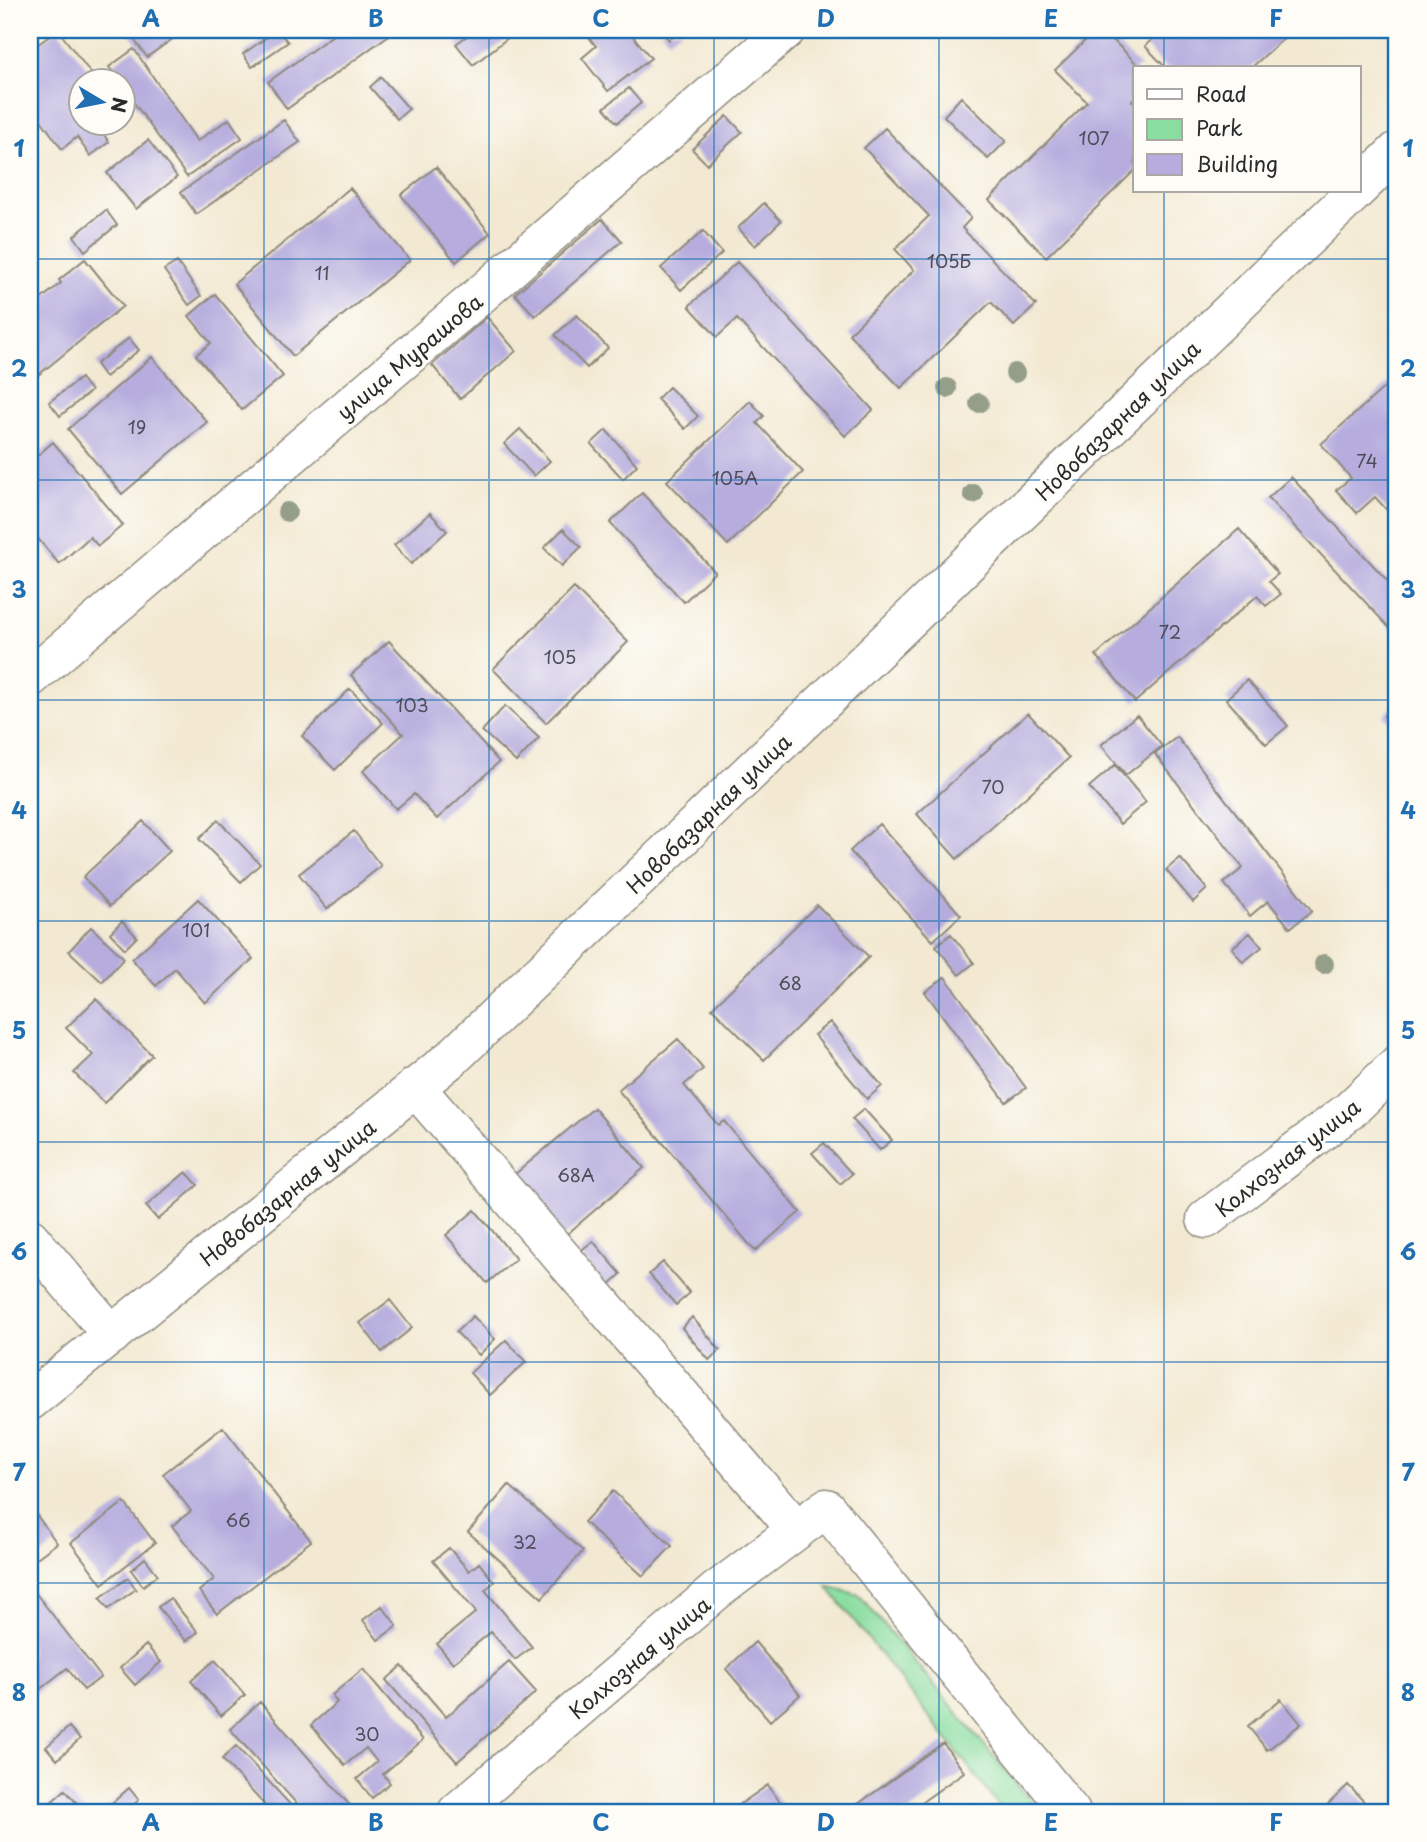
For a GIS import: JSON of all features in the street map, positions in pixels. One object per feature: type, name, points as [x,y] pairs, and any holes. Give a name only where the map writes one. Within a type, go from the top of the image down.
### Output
[{"type":"street","name":"улица Мурашова","points":[[30,678],[479,296],[786,30]]},
{"type":"street","name":"Новобазарная улица","points":[[1360,186],[1397,151]]},
{"type":"street","name":"Новобазарная улица","points":[[30,1401],[453,1057],[1354,192]]},
{"type":"street","name":"Колхозная улица","points":[[1206,1220],[1349,1111],[1397,1065]]},
{"type":"street","points":[[415,1087],[812,1519],[1071,1812]]},
{"type":"street","points":[[30,1238],[112,1335]]},
{"type":"street","name":"Колхозная улица","points":[[457,1812],[716,1591],[812,1519]]},
{"type":"green space","points":[[827,1586],[859,1595],[1040,1812],[1004,1812]]},
{"type":"building","points":[[58,30],[85,66],[66,66],[66,136],[105,136],[109,142],[90,156],[77,137],[62,149],[30,105],[30,50]]},
{"type":"building","points":[[127,30],[185,30],[147,57]]},
{"type":"building","points":[[277,30],[288,42],[252,67],[243,54]]},
{"type":"building","points":[[340,30],[385,30],[389,35],[287,109],[268,82]]},
{"type":"building","points":[[475,30],[518,30],[473,65],[456,44]]},
{"type":"building","points":[[583,30],[628,30],[651,58],[608,91],[582,58],[596,46]]},
{"type":"building","points":[[660,30],[682,30],[669,40]]},
{"type":"building","points":[[1096,30],[1103,30],[1139,66],[1133,66],[1133,172],[1046,257],[989,200],[1087,102],[1055,70]]},
{"type":"building","points":[[1162,30],[1293,30],[1253,66],[1164,66],[1145,46]]},
{"type":"building","points":[[134,49],[197,141],[229,119],[242,138],[187,177],[136,106],[136,66],[110,66]]},
{"type":"building","points":[[381,77],[409,109],[397,119],[370,87]]},
{"type":"building","points":[[629,88],[641,103],[617,123],[604,108]]},
{"type":"building","points":[[961,97],[1006,141],[988,159],[944,116]]},
{"type":"building","points":[[727,116],[742,132],[707,164],[692,149]]},
{"type":"building","points":[[284,120],[300,142],[196,214],[181,192]]},
{"type":"building","points":[[885,128],[971,218],[962,228],[1036,305],[1014,326],[991,302],[901,388],[849,334],[914,270],[895,249],[929,216],[864,148]]},
{"type":"building","points":[[148,140],[177,177],[136,209],[107,173]]},
{"type":"building","points":[[436,167],[490,233],[456,262],[401,195]]},
{"type":"building","points":[[350,188],[410,260],[293,356],[234,284]]},
{"type":"building","points":[[764,203],[781,221],[755,246],[738,228]]},
{"type":"building","points":[[106,210],[117,225],[85,251],[74,236]]},
{"type":"building","points":[[602,219],[622,241],[535,316],[515,294]]},
{"type":"building","points":[[703,231],[722,253],[681,290],[661,268]]},
{"type":"building","points":[[85,259],[123,306],[37,376],[30,366],[30,308]]},
{"type":"building","points":[[177,262],[201,296],[189,305],[164,270]]},
{"type":"building","points":[[737,262],[873,410],[845,436],[737,319],[717,337],[689,306]]},
{"type":"building","points":[[215,294],[283,376],[242,410],[196,355],[211,343],[189,316]]},
{"type":"building","points":[[577,315],[608,348],[587,368],[555,335]]},
{"type":"building","points":[[487,317],[516,351],[460,399],[432,365]]},
{"type":"building","points":[[129,338],[139,350],[105,377],[96,364]]},
{"type":"building","points":[[152,357],[207,422],[122,494],[68,429]]},
{"type":"building","points":[[1397,376],[1397,477],[1394,480],[1397,484],[1397,515],[1394,518],[1375,497],[1357,513],[1336,490],[1351,478],[1321,444]]},
{"type":"building","points":[[81,378],[91,391],[60,416],[49,402]]},
{"type":"building","points":[[669,387],[698,416],[685,429],[657,399]]},
{"type":"building","points":[[750,401],[764,416],[757,423],[803,472],[728,545],[667,481]]},
{"type":"building","points":[[520,429],[550,461],[534,476],[504,444]]},
{"type":"building","points":[[606,430],[637,465],[623,479],[591,444]]},
{"type":"building","points":[[53,442],[123,525],[98,546],[90,537],[59,564],[30,529],[30,462]]},
{"type":"building","points":[[1291,477],[1397,591],[1397,636],[1268,498]]},
{"type":"building","points":[[642,493],[715,572],[684,602],[610,523]]},
{"type":"building","points":[[430,513],[447,531],[411,564],[394,545]]},
{"type":"building","points":[[563,529],[581,547],[562,566],[544,548]]},
{"type":"building","points":[[1239,529],[1278,574],[1269,581],[1281,594],[1266,606],[1257,596],[1135,702],[1096,655]]},
{"type":"building","points":[[574,588],[628,642],[546,723],[493,669]]},
{"type":"building","points":[[389,641],[499,762],[437,819],[414,794],[396,809],[363,771],[403,734],[351,675]]},
{"type":"building","points":[[1247,680],[1288,726],[1266,744],[1226,699]]},
{"type":"building","points":[[350,689],[383,723],[335,770],[302,736]]},
{"type":"building","points":[[1397,702],[1397,728],[1384,716]]},
{"type":"building","points":[[505,706],[539,738],[516,762],[482,731]]},
{"type":"building","points":[[1028,713],[1069,758],[957,859],[917,814]]},
{"type":"building","points":[[1137,715],[1162,746],[1126,775],[1101,745]]},
{"type":"building","points":[[1177,737],[1312,911],[1290,928],[1268,901],[1250,916],[1224,883],[1243,868],[1155,754]]},
{"type":"building","points":[[1115,765],[1146,802],[1120,824],[1089,787]]},
{"type":"building","points":[[218,820],[260,864],[241,882],[199,839]]},
{"type":"building","points":[[143,821],[170,851],[110,906],[83,877]]},
{"type":"building","points":[[879,824],[961,915],[933,941],[850,851]]},
{"type":"building","points":[[354,831],[381,866],[327,909],[299,874]]},
{"type":"building","points":[[1180,858],[1207,889],[1193,902],[1166,870]]},
{"type":"building","points":[[198,899],[253,959],[205,1003],[175,968],[156,986],[132,959]]},
{"type":"building","points":[[817,905],[869,957],[764,1060],[712,1008]]},
{"type":"building","points":[[122,921],[137,937],[125,949],[110,933]]},
{"type":"building","points":[[91,927],[124,958],[102,982],[69,951]]},
{"type":"building","points":[[1250,933],[1262,947],[1243,962],[1232,948]]},
{"type":"building","points":[[951,934],[974,963],[959,975],[936,946]]},
{"type":"building","points":[[945,977],[1026,1088],[1006,1102],[925,992]]},
{"type":"building","points":[[96,999],[152,1055],[104,1103],[74,1073],[93,1055],[66,1028]]},
{"type":"building","points":[[830,1022],[882,1086],[867,1099],[814,1035]]},
{"type":"building","points":[[678,1039],[703,1069],[684,1085],[718,1125],[724,1121],[800,1212],[755,1251],[618,1090]]},
{"type":"building","points":[[594,1108],[644,1168],[560,1240],[508,1180]]},
{"type":"building","points":[[864,1109],[892,1140],[880,1150],[852,1119]]},
{"type":"building","points":[[824,1143],[852,1174],[840,1184],[812,1153]]},
{"type":"building","points":[[186,1172],[198,1185],[158,1220],[146,1206]]},
{"type":"building","points":[[475,1210],[516,1259],[487,1283],[446,1235]]},
{"type":"building","points":[[593,1241],[621,1274],[607,1287],[578,1253]]},
{"type":"building","points":[[663,1262],[690,1293],[676,1305],[649,1274]]},
{"type":"building","points":[[390,1300],[412,1328],[382,1352],[360,1323]]},
{"type":"building","points":[[473,1316],[495,1339],[479,1355],[456,1332]]},
{"type":"building","points":[[692,1317],[720,1350],[709,1360],[682,1328]]},
{"type":"building","points":[[506,1340],[526,1362],[490,1395],[470,1373]]},
{"type":"building","points":[[223,1427],[311,1541],[217,1614],[199,1591],[214,1579],[172,1526],[191,1511],[163,1474]]},
{"type":"building","points":[[509,1485],[583,1551],[542,1598],[468,1532]]},
{"type":"building","points":[[613,1491],[672,1546],[643,1576],[584,1522]]},
{"type":"building","points":[[124,1502],[155,1543],[102,1584],[71,1543]]},
{"type":"building","points":[[30,1506],[57,1543],[30,1563]]},
{"type":"building","points":[[449,1548],[469,1571],[479,1563],[494,1582],[485,1590],[532,1647],[515,1660],[491,1632],[453,1663],[437,1644],[476,1612],[433,1561]]},
{"type":"building","points":[[145,1558],[158,1575],[143,1586],[131,1570]]},
{"type":"building","points":[[128,1578],[136,1589],[108,1609],[100,1598]]},
{"type":"building","points":[[30,1586],[101,1677],[84,1690],[67,1668],[30,1697]]},
{"type":"building","points":[[170,1598],[198,1632],[186,1641],[158,1607]]},
{"type":"building","points":[[382,1606],[397,1626],[378,1640],[363,1620]]},
{"type":"building","points":[[755,1642],[800,1695],[770,1721],[726,1669]]},
{"type":"building","points":[[146,1645],[161,1662],[135,1685],[120,1668]]},
{"type":"building","points":[[215,1660],[245,1695],[221,1716],[191,1681]]},
{"type":"building","points":[[509,1662],[536,1692],[457,1762],[386,1680],[402,1666],[446,1717]]},
{"type":"building","points":[[363,1669],[423,1740],[383,1774],[390,1783],[372,1798],[357,1779],[377,1762],[366,1748],[345,1765],[311,1725],[337,1702],[332,1695]]},
{"type":"building","points":[[1281,1699],[1301,1724],[1267,1750],[1248,1726]]},
{"type":"building","points":[[260,1702],[353,1809],[349,1812],[304,1812],[230,1729]]},
{"type":"building","points":[[69,1727],[80,1739],[57,1760],[46,1747]]},
{"type":"building","points":[[943,1743],[964,1772],[908,1812],[847,1812]]},
{"type":"building","points":[[236,1746],[297,1812],[271,1812],[222,1759]]},
{"type":"building","points":[[768,1785],[787,1812],[729,1812]]},
{"type":"building","points":[[1348,1785],[1374,1812],[1321,1811]]},
{"type":"building","points":[[129,1788],[139,1800],[125,1812],[102,1812]]},
{"type":"building","points":[[65,1790],[85,1812],[40,1812]]}]
